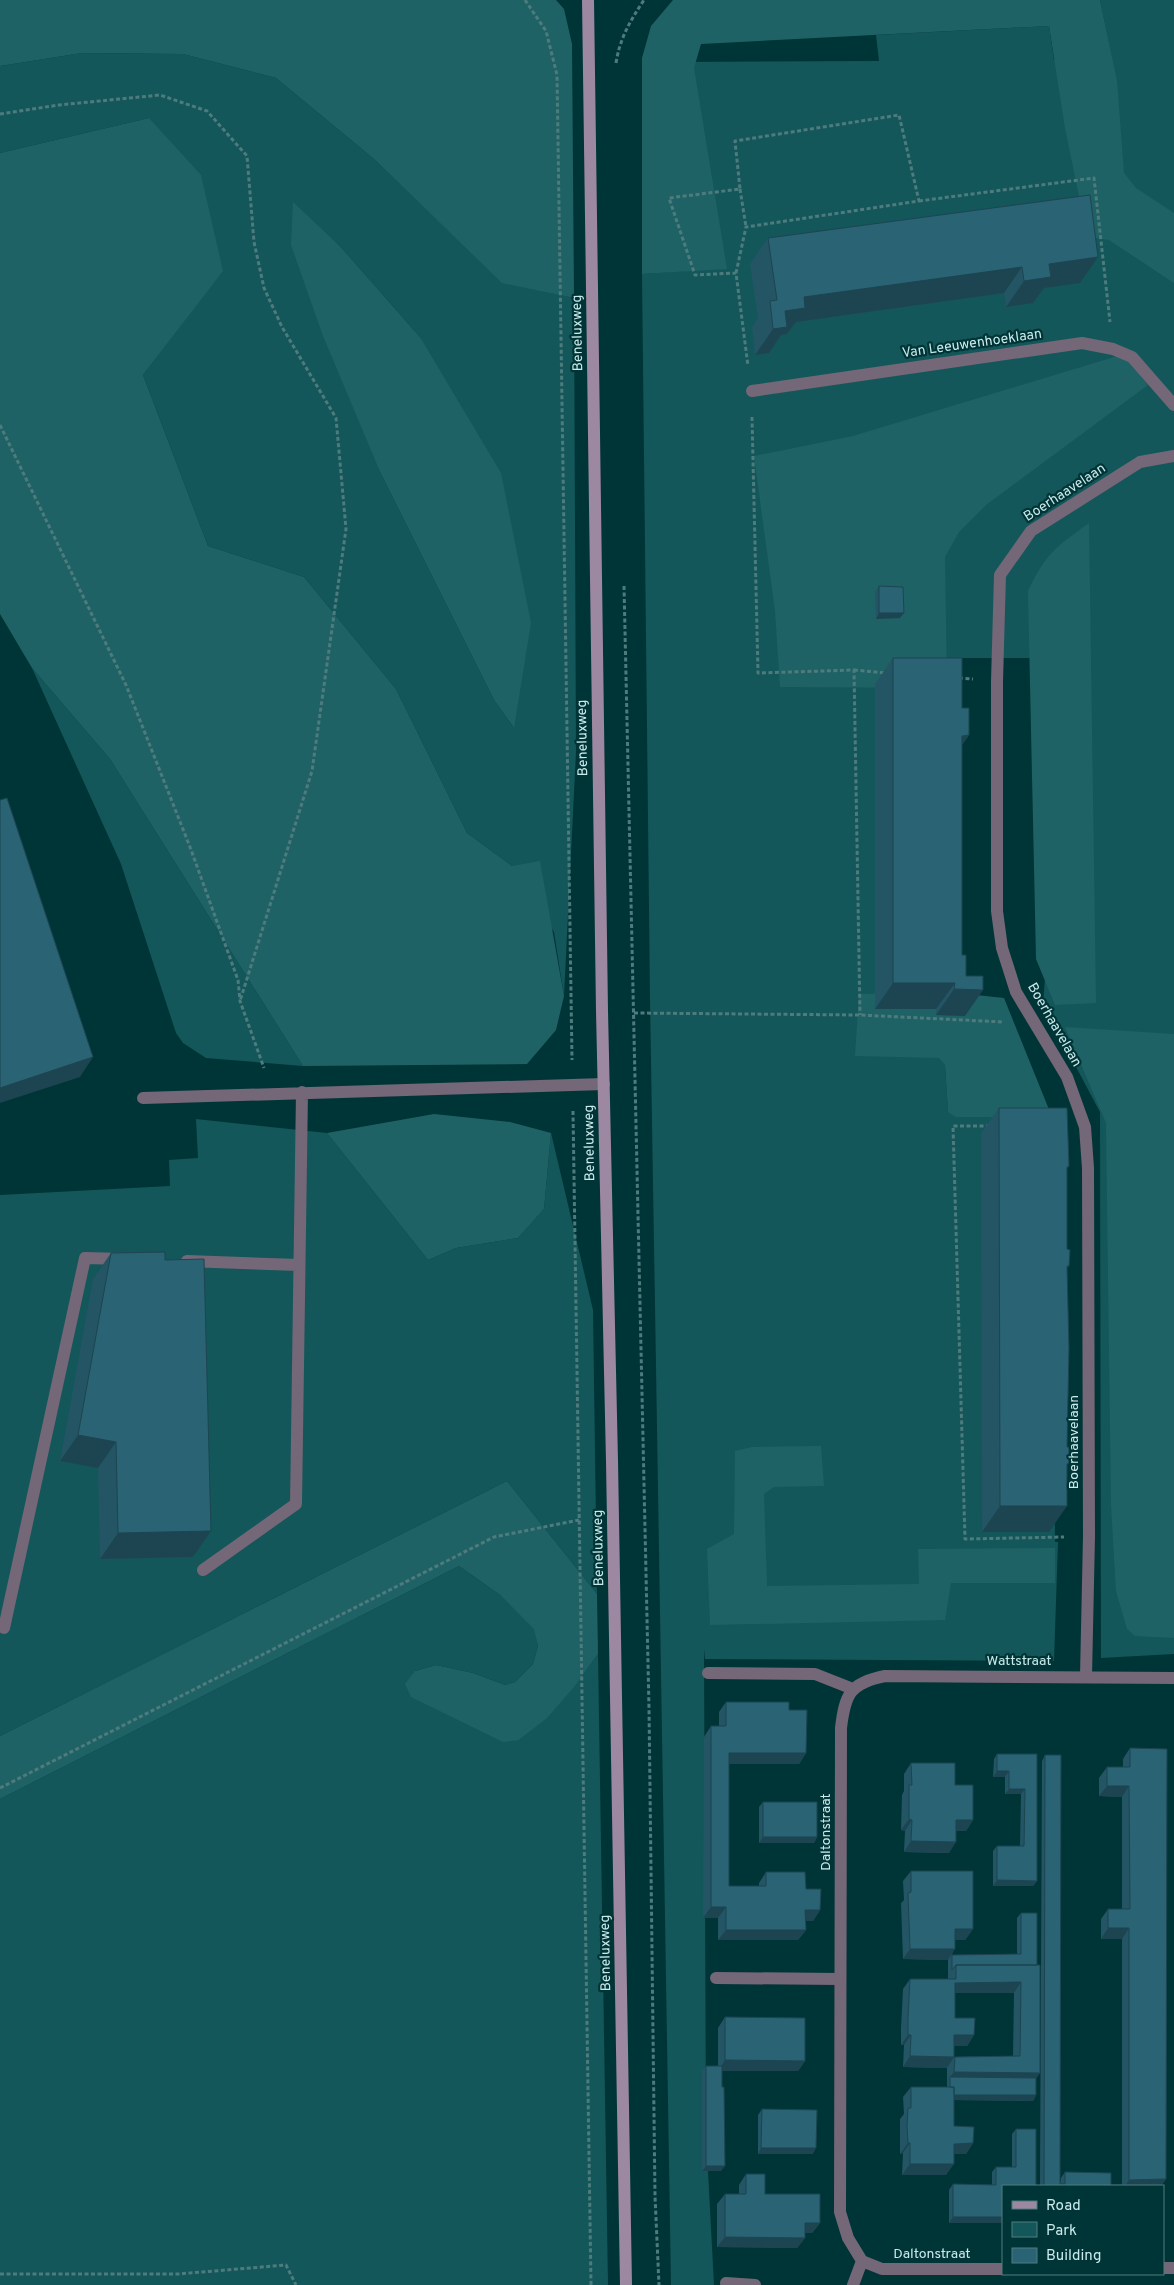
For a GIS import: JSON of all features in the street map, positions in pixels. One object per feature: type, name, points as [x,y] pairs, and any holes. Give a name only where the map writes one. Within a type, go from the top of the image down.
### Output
[{"type":"main road","name":"Beneluxweg","points":[[588,0],[604,1084],[626,2285]]},
{"type":"street","name":"Van Leeuwenhoeklaan","points":[[752,391],[1082,343],[1113,349],[1132,357],[1174,405]]},
{"type":"street","name":"Boerhaavelaan","points":[[1086,1676],[1089,1536],[1088,1178],[1085,1127],[1067,1077],[1016,992],[1002,948],[997,911],[997,681],[1000,576],[1031,531],[1140,462],[1174,456]]},
{"type":"street","points":[[143,1098],[604,1084]]},
{"type":"street","points":[[203,1570],[296,1504],[302,1092]]},
{"type":"street","points":[[4,1628],[85,1258],[132,1259]]},
{"type":"street","points":[[170,1260],[299,1265]]},
{"type":"street","points":[[708,1673],[815,1674],[853,1689]]},
{"type":"street","name":"Wattstraat","points":[[864,1680],[885,1676],[1174,1678]]},
{"type":"street","name":"Daltonstraat","points":[[864,1680],[853,1689],[844,1706],[842,1728],[840,2212],[848,2238],[862,2261],[882,2269],[1002,2269]]},
{"type":"street","points":[[716,1978],[840,1979]]},
{"type":"street","points":[[853,2285],[862,2261]]},
{"type":"street","points":[[726,2283],[755,2285]]},
{"type":"path","points":[[525,0],[546,31],[557,75],[591,2285]]},
{"type":"path","points":[[616,66],[619,44],[627,25],[644,0]]},
{"type":"path","points":[[0,114],[59,104],[160,95],[207,111],[247,156],[254,242],[264,288],[282,327],[336,418],[346,529],[312,771],[240,1001]]},
{"type":"path","points":[[892,673],[854,670],[758,673],[752,391],[736,273],[746,227],[734,141],[899,115],[919,201]]},
{"type":"path","points":[[746,227],[919,201],[1094,178],[1113,349]]},
{"type":"path","points":[[736,273],[696,275],[669,198],[740,189]]},
{"type":"path","points":[[0,425],[126,686],[190,847],[238,980],[240,1001],[272,1093]]},
{"type":"path","points":[[624,577],[649,1708],[655,2196],[659,2285]]},
{"type":"path","points":[[854,670],[860,1015]]},
{"type":"path","points":[[950,678],[997,681]]},
{"type":"path","points":[[634,1013],[860,1015],[1035,1024]]},
{"type":"path","points":[[991,1126],[954,1126],[964,1539],[1089,1536]]},
{"type":"path","points":[[0,1788],[494,1537],[579,1520]]},
{"type":"path","points":[[0,2274],[178,2274],[286,2265],[296,2285]]},
{"type":"green space","points":[[1100,0],[1174,0],[1174,1654],[1101,1658],[1100,1112],[1043,1005],[1069,658],[838,658],[876,688],[945,1065],[948,1111],[1052,1117],[1055,1542],[1058,1542],[1054,1661],[705,1659],[704,1649],[706,2133],[714,2285],[671,2285],[650,999],[642,274],[684,271],[681,62],[879,61],[876,35],[1049,26],[1054,60],[1112,59]]},
{"type":"green space","points":[[82,53],[183,54],[276,78],[374,159],[502,282],[574,298],[576,752],[564,996],[554,932],[512,866],[467,833],[396,689],[304,577],[208,546],[143,375],[222,271],[149,118],[0,153],[0,66]],"holes":[[[293,203],[340,246],[420,337],[514,728],[494,700],[381,474]]]},
{"type":"green space","points":[[32,668],[110,759],[303,1066],[206,1058],[183,1043],[176,1033],[121,864]]},
{"type":"green space","points":[[196,1119],[327,1133],[428,1260],[456,1248],[518,1238],[544,1209],[551,1133],[593,1310],[597,1594],[507,1481],[0,1736],[0,1195],[170,1186],[169,1160],[198,1158]]},
{"type":"green space","points":[[459,1566],[500,1595],[535,1629],[538,1646],[533,1664],[515,1682],[505,1685],[473,1673],[436,1665],[415,1671],[519,1740],[562,1700],[598,1654],[608,2285],[0,2285],[0,1799]]},
{"type":"shaded area","points":[[0,0],[556,0],[564,9],[572,44],[574,298],[502,283],[374,159],[276,78],[183,54],[82,53],[0,66]]},
{"type":"shaded area","points":[[673,0],[1100,0],[1117,81],[1124,173],[1136,188],[1174,213],[1174,283],[1109,240],[1084,236],[1080,201],[1065,128],[1049,26],[701,44],[694,68],[727,269],[642,274],[642,58],[651,26]]},
{"type":"shaded area","points":[[149,118],[201,175],[223,271],[143,375],[208,546],[304,577],[396,689],[467,833],[512,866],[540,861],[564,996],[556,1030],[527,1064],[303,1066],[110,759],[32,668],[0,614],[0,153]]},
{"type":"shaded area","points":[[293,202],[340,246],[420,337],[501,473],[531,623],[514,728],[494,700],[381,474],[323,336],[291,245]]},
{"type":"shaded area","points":[[1124,354],[1148,385],[986,505],[959,532],[945,557],[947,688],[780,687],[775,611],[754,456],[853,436]]},
{"type":"shaded area","points":[[1089,523],[1096,1003],[1055,1005],[1036,959],[1028,591],[1040,568],[1053,552]]},
{"type":"shaded area","points":[[948,992],[1004,998],[1052,1117],[956,1117],[948,1112],[945,1065],[939,1058],[855,1056],[859,994]]},
{"type":"shaded area","points":[[1065,1027],[1174,1034],[1174,1638],[1135,1636],[1127,1629],[1116,1591],[1111,1505],[1106,1123]]},
{"type":"shaded area","points":[[434,1114],[510,1122],[551,1133],[544,1209],[518,1238],[456,1248],[428,1260],[327,1133]]},
{"type":"shaded area","points":[[821,1446],[824,1486],[774,1487],[764,1494],[767,1586],[919,1584],[918,1549],[1055,1548],[1055,1583],[951,1583],[945,1620],[710,1625],[707,1549],[734,1534],[735,1451],[752,1447]]},
{"type":"shaded area","points":[[507,1481],[597,1594],[598,1654],[574,1687],[547,1718],[519,1740],[503,1742],[411,1697],[405,1684],[415,1671],[436,1665],[473,1673],[505,1685],[515,1682],[533,1664],[538,1646],[534,1629],[500,1595],[459,1566],[0,1799],[0,1736]]},
{"type":"building","points":[[1090,195],[1098,257],[1049,264],[1051,277],[1024,281],[1022,267],[804,297],[805,308],[785,311],[787,327],[773,329],[770,301],[777,300],[768,238]]},
{"type":"building","points":[[879,586],[903,587],[904,613],[879,613]]},
{"type":"building","points":[[893,658],[962,658],[962,708],[969,708],[969,735],[962,736],[962,955],[966,955],[966,976],[983,976],[983,990],[954,989],[955,983],[893,983]]},
{"type":"building","points":[[7,798],[93,1057],[0,1088],[0,800]]},
{"type":"building","points":[[999,1108],[1067,1108],[1069,1166],[1067,1167],[1067,1249],[1070,1250],[1069,1266],[1067,1266],[1069,1348],[1067,1447],[1069,1447],[1069,1463],[1067,1464],[1067,1506],[1000,1506]]},
{"type":"building","points":[[165,1252],[165,1260],[204,1259],[211,1531],[118,1533],[116,1442],[78,1435],[111,1253]]},
{"type":"building","points":[[726,1702],[789,1702],[789,1710],[807,1710],[806,1753],[729,1753],[729,1886],[766,1886],[766,1872],[805,1872],[806,1889],[821,1889],[820,1910],[805,1910],[806,1930],[726,1930],[726,1907],[711,1907],[711,1726],[726,1726]]},
{"type":"building","points":[[1130,1748],[1167,1749],[1166,2179],[1129,2180],[1129,1928],[1108,1928],[1108,1909],[1130,1909],[1129,1786],[1107,1786],[1107,1767],[1130,1767]]},
{"type":"building","points":[[997,1754],[1037,1754],[1037,1881],[997,1880],[997,1846],[1024,1846],[1025,1789],[1009,1789],[1009,1771],[997,1771]]},
{"type":"building","points":[[1045,1755],[1061,1755],[1060,2184],[1065,2184],[1065,2172],[1111,2173],[1111,2185],[1044,2185]]},
{"type":"building","points":[[911,1763],[955,1763],[955,1785],[973,1785],[973,1820],[956,1820],[956,1842],[911,1841],[912,1820],[909,1819],[909,1785],[912,1785]]},
{"type":"building","points":[[763,1802],[817,1802],[817,1837],[763,1837]]},
{"type":"building","points":[[911,1871],[973,1871],[973,1929],[955,1929],[955,1949],[910,1949],[908,1893],[911,1892]]},
{"type":"building","points":[[1021,1913],[1037,1913],[1037,1965],[956,1965],[952,1970],[952,1955],[1021,1954]]},
{"type":"building","points":[[956,1965],[1040,1965],[1040,2073],[954,2072],[955,2057],[1020,2056],[1021,1982],[955,1983],[955,2018],[975,2018],[974,2035],[954,2035],[954,2057],[910,2056],[911,2035],[908,2035],[908,2018],[910,1979],[956,1979]]},
{"type":"building","points":[[725,2017],[805,2018],[805,2061],[725,2060]]},
{"type":"building","points":[[706,2066],[722,2066],[725,2166],[706,2166]]},
{"type":"building","points":[[950,2077],[1036,2078],[1036,2095],[954,2095],[954,2087],[950,2087]]},
{"type":"building","points":[[911,2087],[954,2087],[954,2126],[974,2127],[973,2143],[954,2144],[954,2164],[910,2164],[910,2143],[908,2143],[907,2126],[908,2108],[911,2108]]},
{"type":"building","points":[[762,2109],[817,2110],[816,2148],[761,2148]]},
{"type":"building","points":[[1016,2129],[1036,2129],[1036,2185],[1002,2185],[1002,2217],[953,2217],[953,2184],[996,2185],[996,2167],[1016,2167]]},
{"type":"building","points":[[746,2174],[765,2174],[765,2194],[820,2194],[820,2223],[805,2223],[805,2238],[725,2237],[725,2194],[746,2194]]}]
